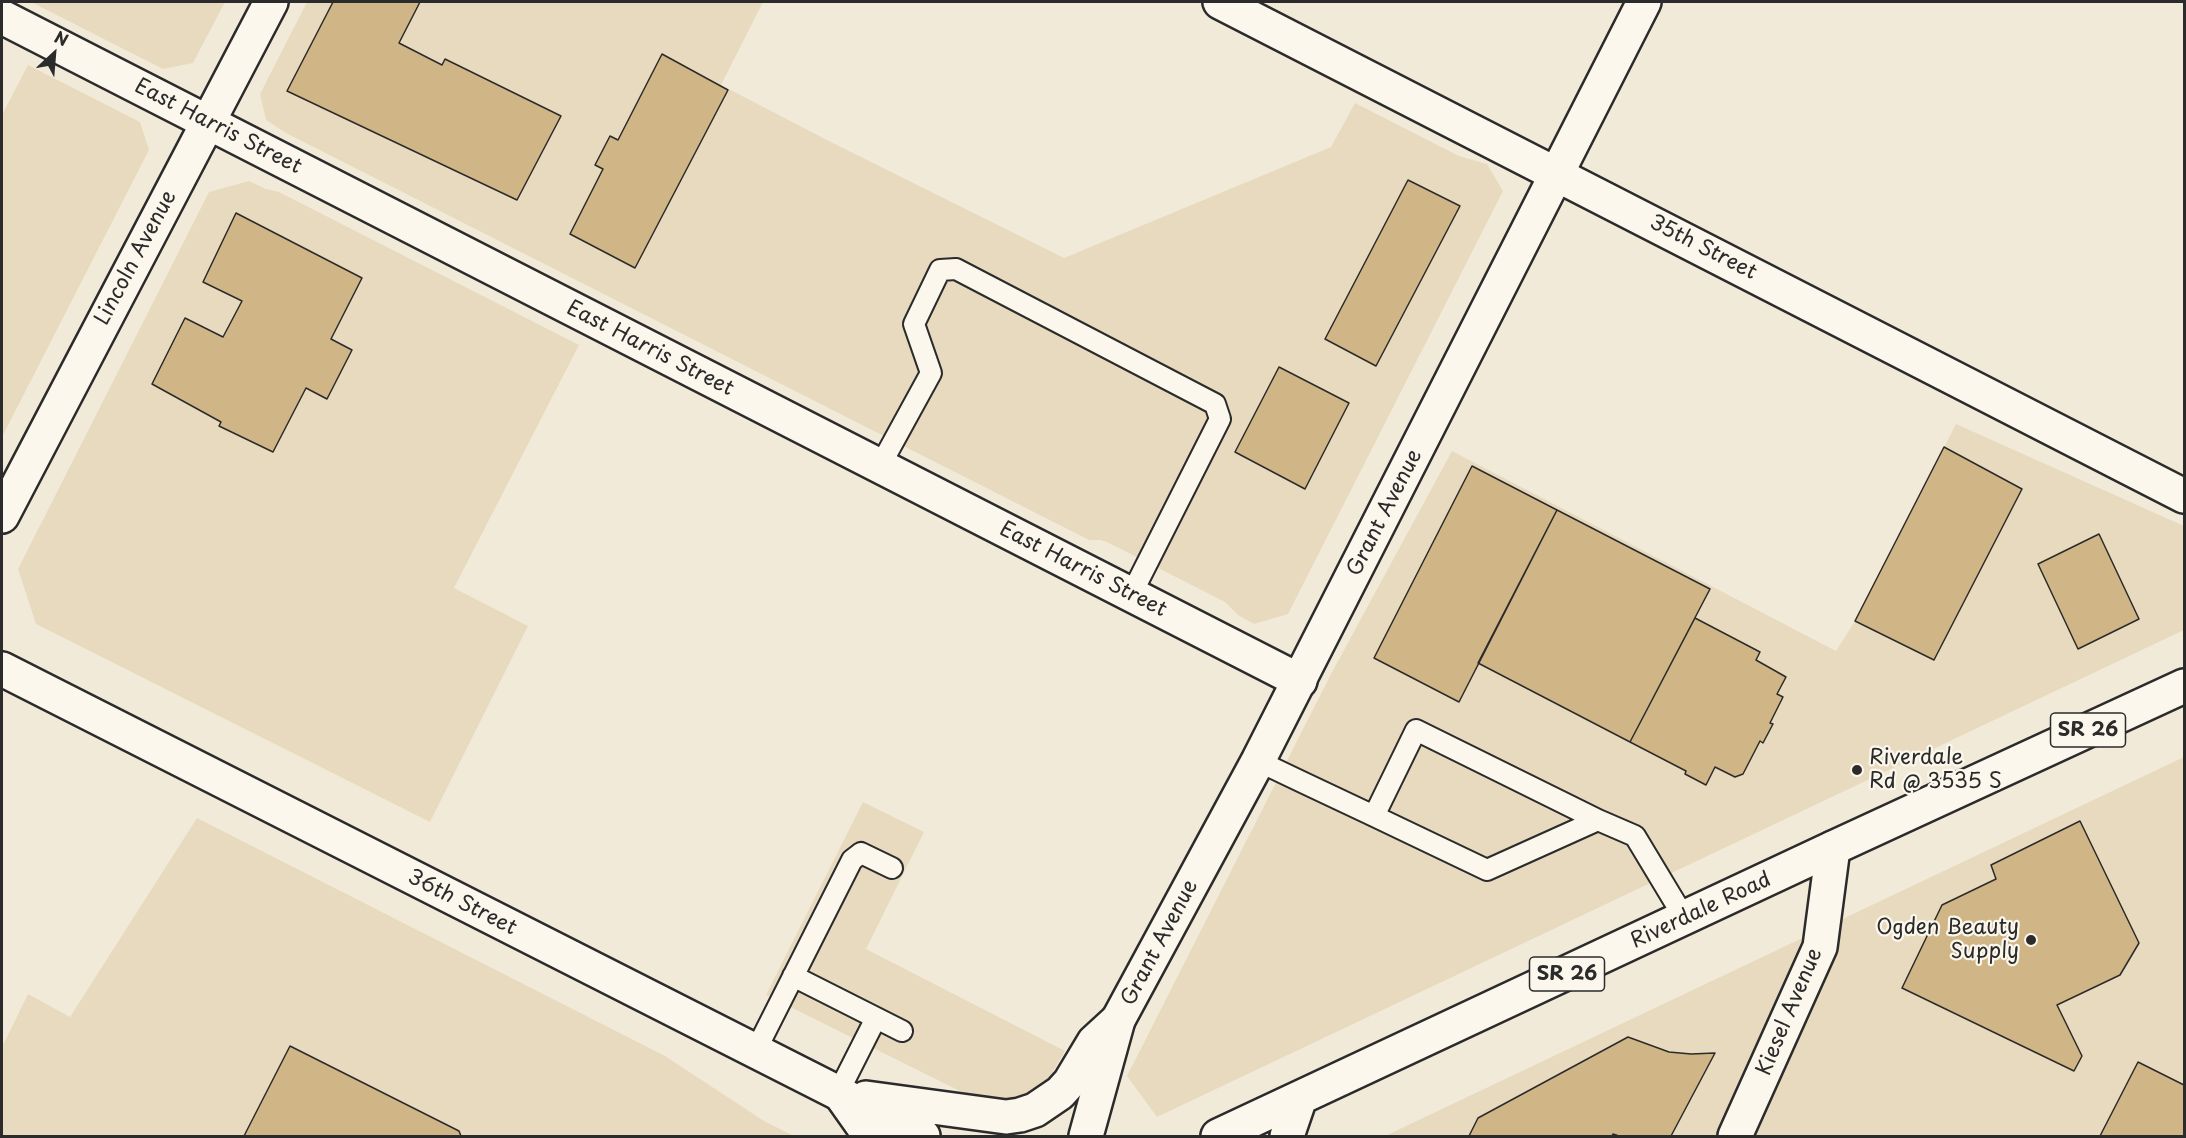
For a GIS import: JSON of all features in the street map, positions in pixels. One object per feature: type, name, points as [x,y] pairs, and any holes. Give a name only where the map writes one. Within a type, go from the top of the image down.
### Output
[{"type":"street","name":"Lincoln Avenue","points":[[2,516],[271,2]]},
{"type":"street","name":"35th Street","points":[[1220,2],[2184,496]]},
{"type":"street","name":"Grant Avenue","points":[[1118,1020],[1300,681],[1644,2]]},
{"type":"street","name":"East Harris Street","points":[[2,17],[1300,681]]},
{"type":"street","name":"36th Street","points":[[2,669],[923,1137]]},
{"type":"street","name":"Riverdale Road","points":[[1218,1137],[2184,686]]},
{"type":"street","name":"Kiesel Avenue","points":[[1735,1137],[1820,947],[1833,848]]},
{"type":"street","points":[[839,1094],[1006,1117],[1020,1115],[1035,1110],[1060,1093],[1070,1082],[1094,1042],[1118,1020]]},
{"type":"street","points":[[1086,1137],[1118,1020]]},
{"type":"street","points":[[839,1094],[870,1137]]},
{"type":"street","points":[[1287,1137],[1300,1098]]},
{"type":"lane","points":[[880,466],[931,373],[914,324],[940,270],[956,269],[1215,404],[1220,419],[1131,595]]},
{"type":"lane","points":[[1374,816],[1416,730],[1635,836],[1685,919]]},
{"type":"lane","points":[[1258,761],[1487,870],[1598,820]]},
{"type":"lane","points":[[755,1052],[852,860],[861,853],[892,868]]},
{"type":"lane","points":[[793,976],[902,1031]]},
{"type":"lane","points":[[839,1094],[876,1018]]},
{"type":"shaded area","points":[[31,2],[225,2],[193,63],[163,69]]},
{"type":"shaded area","points":[[307,2],[763,2],[721,85],[1064,258],[1331,147],[1355,103],[1459,156],[1487,164],[1503,191],[1288,614],[1254,624],[1238,615],[1225,602],[1107,542],[1089,540],[286,133],[266,120],[260,94]]},
{"type":"shaded area","points":[[28,65],[140,122],[149,150],[2,437],[2,115]]},
{"type":"shaded area","points":[[249,181],[279,192],[579,345],[454,588],[528,626],[430,822],[36,624],[18,569],[209,192]]},
{"type":"shaded area","points":[[1956,424],[2184,526],[2184,630],[1157,1117],[1127,1076],[1331,674],[1452,451],[1836,651],[1855,621]]},
{"type":"shaded area","points":[[2184,757],[2184,1136],[1385,1136]]},
{"type":"shaded area","points":[[863,802],[924,832],[866,949],[1065,1051],[1042,1090],[1010,1104],[970,1096],[766,995]]},
{"type":"shaded area","points":[[197,818],[665,1056],[764,1121],[794,1136],[2,1136],[2,1047],[28,994],[70,1017]]},
{"type":"building","points":[[333,2],[420,2],[399,43],[442,65],[445,59],[561,116],[517,200],[287,91]]},
{"type":"building","points":[[662,54],[728,90],[635,268],[570,234],[603,169],[595,165],[610,136],[618,140]]},
{"type":"building","points":[[1408,180],[1460,206],[1376,366],[1325,339]]},
{"type":"building","points":[[236,213],[362,278],[331,339],[352,350],[327,399],[306,388],[273,452],[219,426],[221,422],[152,384],[185,318],[223,337],[242,301],[203,282]]},
{"type":"building","points":[[1279,367],[1349,403],[1305,489],[1235,452]]},
{"type":"building","points":[[1944,447],[2022,489],[1934,660],[1855,621]]},
{"type":"building","points":[[1472,466],[1557,510],[1459,702],[1374,658]]},
{"type":"building","points":[[1557,510],[1710,589],[1630,742],[1478,663]]},
{"type":"building","points":[[2099,534],[2139,619],[2078,649],[2038,564]]},
{"type":"building","points":[[1695,618],[1760,652],[1756,660],[1786,677],[1777,694],[1783,697],[1770,723],[1773,724],[1763,743],[1760,741],[1743,774],[1735,777],[1715,767],[1706,785],[1685,774],[1686,771],[1630,742]]},
{"type":"building","points":[[2080,821],[2139,943],[2120,975],[2057,1005],[2082,1056],[2074,1071],[1902,988],[1942,905],[1996,879],[1991,865]]},
{"type":"building","points":[[1628,1037],[1669,1052],[1715,1053],[1671,1136],[1613,1134],[1612,1136],[1469,1136],[1478,1118]]},
{"type":"building","points":[[290,1046],[459,1131],[461,1136],[244,1136]]},
{"type":"building","points":[[2138,1062],[2184,1085],[2184,1136],[2100,1136]]},
{"type":"place","name":"Riverdale Rd @ 3535 S","points":[[1857,770]]},
{"type":"place","name":"Ogden Beauty Supply","points":[[2031,940]]}]
